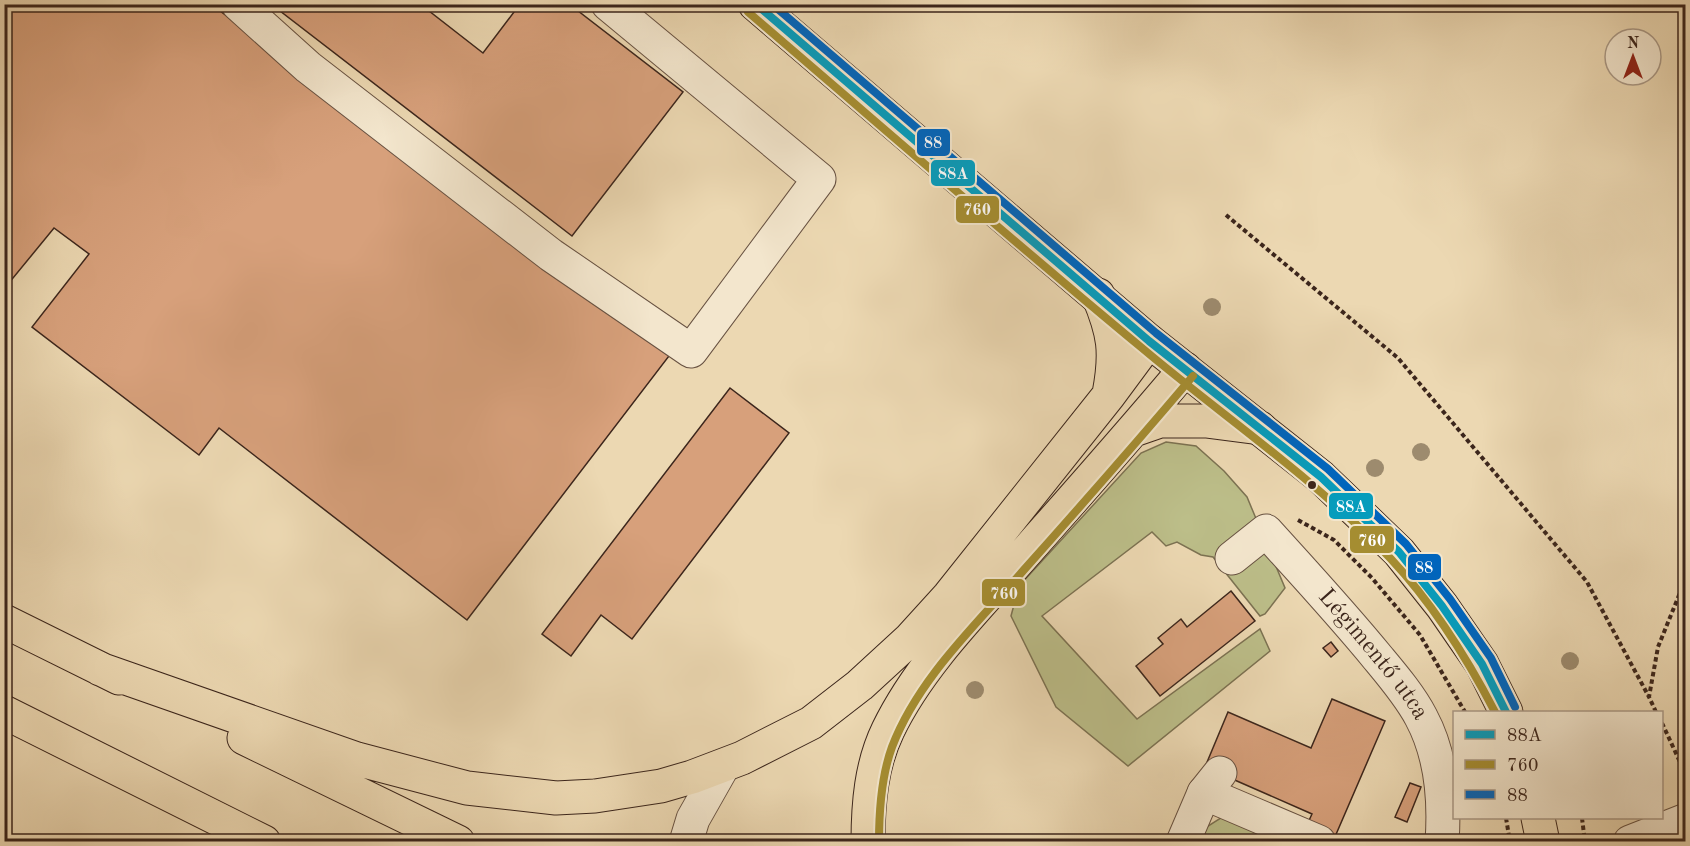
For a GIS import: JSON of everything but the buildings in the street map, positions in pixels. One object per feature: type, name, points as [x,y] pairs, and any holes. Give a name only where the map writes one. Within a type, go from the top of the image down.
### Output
[{"type":"main road","points":[[755,4],[1098,295],[1149,341],[1321,477],[1399,552],[1442,606],[1482,664],[1506,711]]},
{"type":"main road","points":[[1098,295],[1113,339],[1114,367],[1109,395]]},
{"type":"main road","points":[[100,669],[357,759],[467,788],[556,798],[595,796],[661,786],[723,766],[772,744],[811,723],[860,685],[909,640],[949,597],[1149,341]]},
{"type":"main road","points":[[868,842],[870,794],[876,762],[886,732],[899,708],[918,680],[979,605],[1185,369]]},
{"type":"main road","points":[[1134,430],[1161,421],[1206,421],[1260,428]]},
{"type":"main road","points":[[4,621],[458,842]]},
{"type":"main road","points":[[4,712],[264,842]]},
{"type":"main road","points":[[1538,819],[1543,842]]},
{"type":"street","points":[[238,4],[308,67],[551,255],[691,351],[819,179],[608,4]]},
{"type":"street","name":"Légimentő utca","points":[[1232,558],[1266,531],[1350,624],[1391,675],[1421,717],[1433,747],[1442,789],[1444,819],[1442,842]]},
{"type":"street","points":[[686,842],[693,819],[723,766]]},
{"type":"street","points":[[1183,842],[1212,783],[1277,822],[1319,842]]},
{"type":"street","points":[[1629,842],[1686,820]]},
{"type":"path","points":[[1226,215],[1398,358],[1587,582],[1656,711]]},
{"type":"path","points":[[1296,519],[1334,540],[1379,586],[1420,635],[1464,711]]},
{"type":"path","points":[[1649,697],[1658,647],[1686,578]]},
{"type":"path","points":[[1663,725],[1686,775]]},
{"type":"path","points":[[1506,819],[1510,842]]},
{"type":"path","points":[[1582,819],[1585,842]]},
{"type":"green space","points":[[1166,442],[1196,446],[1224,471],[1247,497],[1285,588],[1265,614],[1260,616],[1213,557],[1201,555],[1177,542],[1166,546],[1152,532],[1042,616],[1137,719],[1260,629],[1270,651],[1128,766],[1056,707],[1011,616],[1019,586],[1141,453]]},
{"type":"green space","points":[[1227,814],[1263,830],[1257,841],[1194,842],[1197,833]]},
{"type":"transit line","name":"88A","points":[[756,4],[1149,341],[1321,477],[1399,552],[1442,606],[1482,664],[1506,711]]},
{"type":"transit line","name":"88","points":[[772,4],[1156,333],[1328,469],[1406,544],[1450,599],[1491,658],[1515,707]]},
{"type":"transit line","name":"760","points":[[748,12],[1043,265],[1173,374],[1270,450],[1362,530],[1406,576],[1435,613],[1461,652],[1494,711]]},
{"type":"transit line","name":"760","points":[[879,842],[881,794],[888,758],[903,722],[932,676],[967,633],[1193,376]]}]
